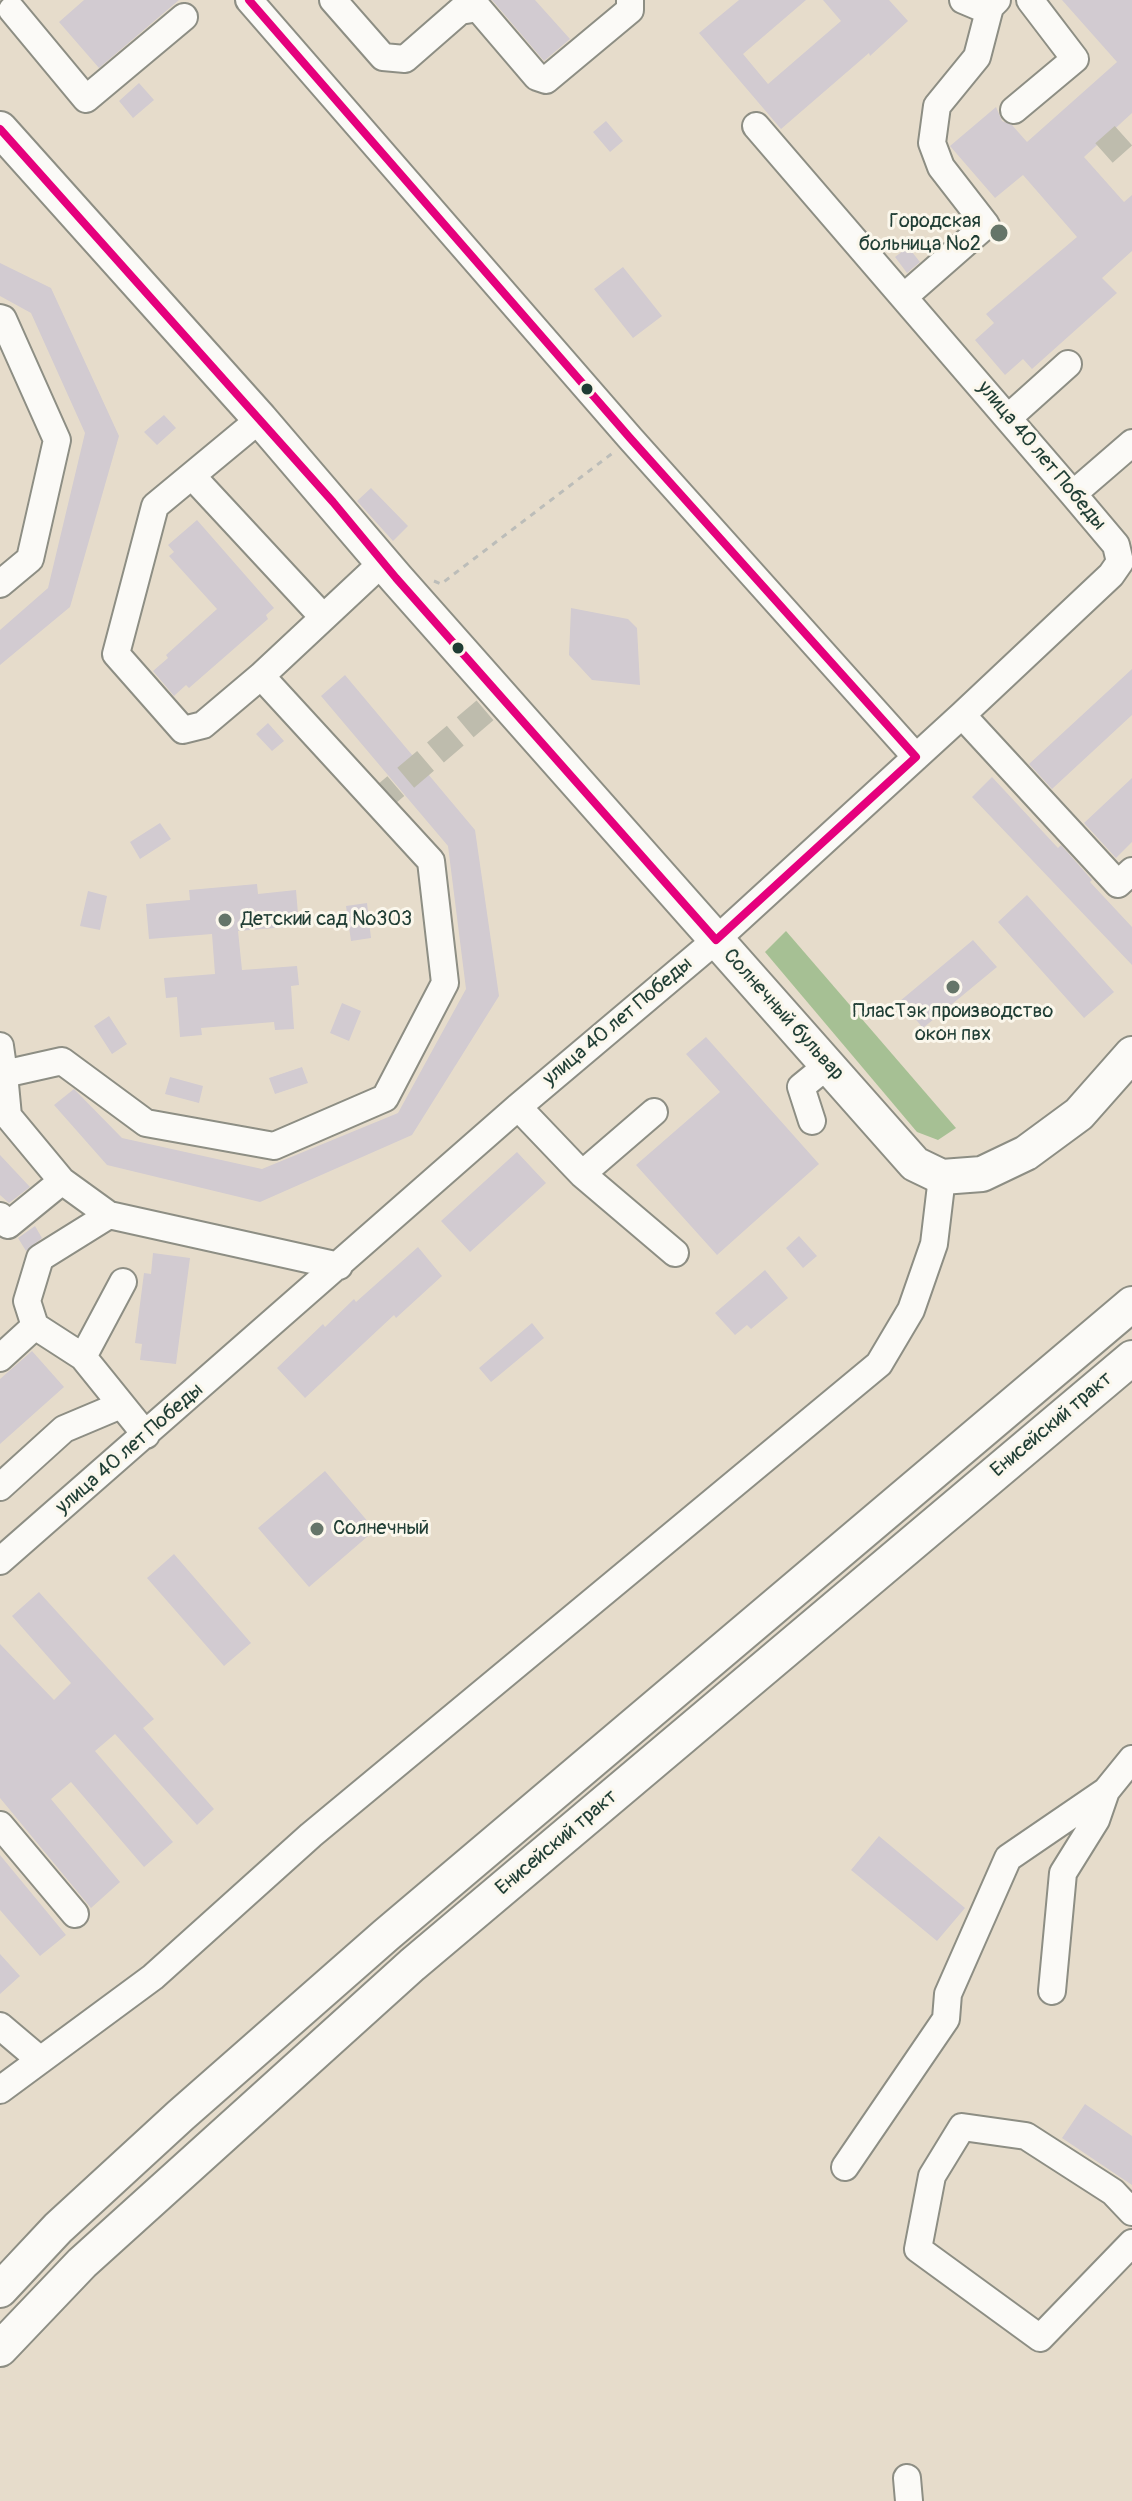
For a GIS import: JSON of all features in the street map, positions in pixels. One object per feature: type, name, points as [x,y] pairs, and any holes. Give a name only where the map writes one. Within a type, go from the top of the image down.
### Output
[{"type":"main road","name":"Солнечный бульвар","points":[[0,129],[260,419],[915,1164],[942,1177]]},
{"type":"main road","points":[[942,1177],[982,1174],[1026,1153],[1079,1114],[1132,1054]]},
{"type":"main road","name":"Енисейский тракт","points":[[0,2290],[58,2228],[159,2135],[386,1935],[1132,1304]]},
{"type":"main road","name":"Енисейский тракт","points":[[0,2349],[82,2263],[412,1965],[1132,1358]]},
{"type":"street","points":[[249,0],[630,438],[916,757]]},
{"type":"street","points":[[333,0],[383,57],[405,59],[460,11],[478,8],[537,77],[546,80],[630,10],[630,0]]},
{"type":"street","points":[[905,296],[986,225],[941,167],[932,143],[937,106],[977,57],[993,6],[963,0]]},
{"type":"street","points":[[1014,110],[1075,59],[1030,0]]},
{"type":"street","points":[[19,4],[86,99],[184,17]]},
{"type":"street","name":"улица 40 лет Победы","points":[[0,1561],[518,1107],[716,940],[1126,560],[1009,417],[756,126]]},
{"type":"street","points":[[0,318],[57,440],[30,559],[0,584]]},
{"type":"street","points":[[1009,417],[1068,364]]},
{"type":"street","points":[[260,419],[155,506],[116,654],[183,730],[203,725],[261,676],[383,562]]},
{"type":"street","points":[[1073,494],[1132,443]]},
{"type":"street","points":[[192,476],[323,617]]},
{"type":"street","points":[[4,1074],[62,1061],[146,1123],[274,1146],[385,1098],[445,983],[431,861],[261,676]]},
{"type":"street","points":[[962,715],[1118,884],[1132,871]]},
{"type":"street","points":[[0,1046],[8,1116],[62,1181],[109,1215],[339,1266]]},
{"type":"street","points":[[812,1121],[801,1087],[828,1065]]},
{"type":"street","points":[[518,1107],[582,1174],[675,1253]]},
{"type":"street","points":[[582,1174],[654,1112]]},
{"type":"street","points":[[0,2090],[153,1977],[311,1835],[879,1364],[911,1310],[934,1244],[942,1177]]},
{"type":"street","points":[[0,1216],[8,1225],[62,1181]]},
{"type":"street","points":[[109,1215],[40,1258],[27,1301],[35,1326],[83,1357],[146,1435]]},
{"type":"street","points":[[83,1357],[123,1282]]},
{"type":"street","points":[[0,1358],[35,1326]]},
{"type":"street","points":[[0,1487],[64,1429],[121,1405]]},
{"type":"street","points":[[845,2167],[946,2019],[948,1994],[1008,1858],[1106,1791],[1132,1759]]},
{"type":"street","points":[[1052,1991],[1063,1873],[1096,1820],[1106,1791]]},
{"type":"street","points":[[0,1825],[75,1914]]},
{"type":"street","points":[[0,2026],[39,2059]]},
{"type":"street","points":[[1132,2212],[1113,2192],[1026,2136],[962,2127],[932,2176],[918,2249],[1040,2338],[1132,2243]]},
{"type":"path","points":[[429,579],[441,584],[616,449]]},
{"type":"green space","points":[[786,931],[956,1128],[938,1140],[917,1132],[765,952]]},
{"type":"building","points":[[84,0],[179,0],[99,68],[59,22]]},
{"type":"building","points":[[492,0],[535,0],[570,39],[544,61]]},
{"type":"building","points":[[739,0],[806,0],[743,54],[768,84],[841,21],[823,0],[889,0],[908,21],[781,129],[699,33]]},
{"type":"building","points":[[1062,0],[1132,0],[1132,113],[1084,157],[1124,202],[1132,195],[1132,251],[1102,278],[1117,293],[1032,369],[1023,359],[1005,375],[975,340],[994,323],[986,314],[1077,237],[1023,175],[995,198],[950,146],[996,107],[1002,121],[1012,125],[1027,142],[1117,62]]},
{"type":"building","points":[[139,83],[154,100],[133,118],[119,101]]},
{"type":"building","points":[[606,121],[623,141],[610,152],[593,132]]},
{"type":"building","points":[[908,247],[920,262],[907,273],[895,257]]},
{"type":"building","points":[[0,263],[51,288],[119,436],[70,607],[0,665],[0,630],[48,588],[85,433],[31,313],[0,296]]},
{"type":"building","points":[[623,267],[662,316],[633,338],[594,289]]},
{"type":"building","points":[[164,415],[176,428],[157,445],[144,432]]},
{"type":"building","points":[[371,488],[408,526],[393,541],[357,501]]},
{"type":"building","points":[[197,520],[274,608],[266,615],[268,619],[189,688],[186,685],[174,696],[153,671],[168,658],[166,655],[217,609],[169,556],[174,552],[168,545]]},
{"type":"building","points":[[571,608],[628,619],[637,628],[640,685],[592,680],[569,655]]},
{"type":"building","points":[[1132,669],[1132,715],[1052,789],[1029,764]]},
{"type":"building","points":[[345,675],[475,830],[499,996],[412,1135],[260,1202],[107,1165],[54,1105],[74,1089],[122,1138],[262,1169],[398,1113],[466,989],[448,846],[321,696]]},
{"type":"building","points":[[268,723],[284,741],[272,751],[256,734]]},
{"type":"building","points":[[992,777],[1058,848],[1061,845],[1132,927],[1132,965],[972,797]]},
{"type":"building","points":[[1132,778],[1132,842],[1116,858],[1084,823]]},
{"type":"building","points":[[160,823],[171,839],[140,859],[130,842]]},
{"type":"building","points":[[257,884],[258,894],[296,890],[299,926],[238,931],[242,970],[297,966],[299,985],[291,986],[294,1029],[275,1030],[274,1022],[201,1028],[202,1035],[180,1037],[177,997],[166,998],[164,978],[215,974],[212,934],[149,939],[146,904],[190,900],[189,890]]},
{"type":"building","points":[[88,891],[107,896],[100,930],[80,926]]},
{"type":"building","points":[[1027,895],[1114,992],[1084,1018],[998,922]]},
{"type":"building","points":[[367,903],[371,938],[351,941],[346,906]]},
{"type":"building","points":[[973,940],[997,967],[923,1028],[900,1001]]},
{"type":"building","points":[[342,1003],[361,1011],[349,1041],[330,1033]]},
{"type":"building","points":[[109,1016],[127,1044],[112,1054],[94,1026]]},
{"type":"building","points":[[706,1037],[819,1164],[717,1255],[636,1165],[720,1092],[686,1054]]},
{"type":"building","points":[[302,1067],[308,1083],[275,1094],[269,1078]]},
{"type":"building","points":[[170,1077],[203,1086],[199,1103],[165,1094]]},
{"type":"building","points":[[517,1152],[546,1183],[470,1252],[441,1221]]},
{"type":"building","points":[[0,1155],[30,1187],[9,1203],[0,1195]]},
{"type":"building","points":[[35,1226],[42,1238],[26,1251],[18,1238]]},
{"type":"building","points":[[799,1236],[817,1256],[803,1268],[786,1248]]},
{"type":"building","points":[[418,1247],[442,1276],[396,1318],[394,1315],[305,1398],[277,1368],[323,1324],[325,1327],[354,1299],[356,1302]]},
{"type":"building","points":[[153,1253],[190,1258],[176,1364],[140,1360],[142,1344],[135,1343],[144,1273],[151,1274]]},
{"type":"building","points":[[765,1270],[788,1298],[751,1329],[747,1325],[735,1335],[715,1313]]},
{"type":"building","points":[[532,1323],[544,1338],[491,1382],[479,1368]]},
{"type":"building","points":[[32,1351],[64,1387],[0,1444],[0,1379]]},
{"type":"building","name":"Солнечный","points":[[325,1471],[375,1530],[309,1587],[258,1528]]},
{"type":"building","points":[[174,1554],[251,1643],[224,1666],[147,1578]]},
{"type":"building","points":[[39,1592],[154,1719],[143,1728],[214,1809],[197,1825],[115,1734],[95,1751],[173,1842],[144,1867],[71,1782],[51,1799],[120,1882],[91,1908],[0,1798],[0,1644],[54,1700],[71,1683],[12,1616]]},
{"type":"building","points":[[879,1836],[965,1908],[937,1941],[851,1870]]},
{"type":"building","points":[[0,1855],[66,1935],[40,1956],[0,1910]]},
{"type":"building","points":[[0,1954],[20,1976],[0,1994]]},
{"type":"building","points":[[1085,2104],[1132,2136],[1132,2185],[1062,2138]]},
{"type":"tunnel","points":[[1104,153],[1132,128]]},
{"type":"tunnel","points":[[376,803],[502,696]]},
{"type":"transit line","points":[[249,0],[630,438],[916,757]]},
{"type":"transit line","points":[[0,129],[333,502],[396,578],[716,940]]},
{"type":"transit line","points":[[716,940],[916,757]]},
{"type":"place","name":"Городская больница №2","points":[[999,233]]},
{"type":"place","name":"Детский сад №303","points":[[225,920]]},
{"type":"place","name":"ПласТэк производство окон пвх","points":[[953,987]]},
{"type":"place","name":"Солнечный","points":[[317,1529]]}]
